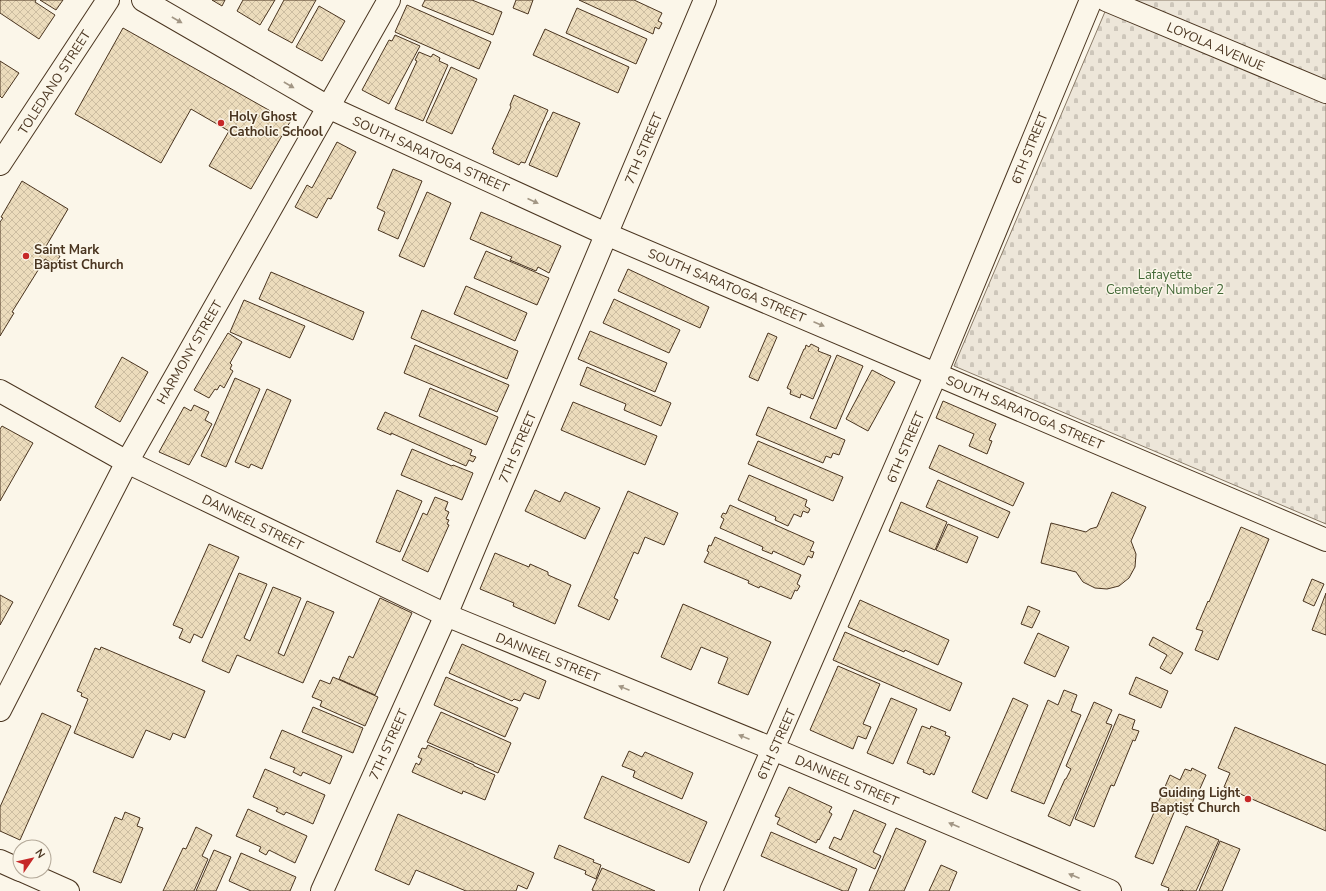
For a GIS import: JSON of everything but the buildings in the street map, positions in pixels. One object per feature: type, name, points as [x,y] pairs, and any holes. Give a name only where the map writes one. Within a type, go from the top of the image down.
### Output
[{"type":"street","name":"TOLEDANO STREET","points":[[0,164],[108,0]]},
{"type":"street","name":"SOUTH SARATOGA STREET","points":[[143,0],[328,107],[606,234],[1326,540]]},
{"type":"street","name":"HARMONY STREET","points":[[0,710],[127,462],[389,0]]},
{"type":"street","name":"7TH STREET","points":[[322,891],[446,615],[706,0]]},
{"type":"street","name":"6TH STREET","points":[[712,891],[936,374],[1091,0]]},
{"type":"street","name":"LOYOLA AVENUE","points":[[1106,0],[1326,92]]},
{"type":"street","name":"DANNEEL STREET","points":[[0,391],[127,462],[446,615],[774,750],[1110,891]]},
{"type":"street","points":[[0,861],[12,866]]},
{"type":"street","points":[[41,879],[68,891]]},
{"type":"green space","name":"Lafayette Cemetery Number 2","points":[[1110,0],[1326,0],[1326,524],[954,366]]},
{"type":"place","name":"Holy Ghost Catholic School","points":[[221,123]]},
{"type":"place","name":"Saint Mark Baptist Church","points":[[26,256]]},
{"type":"place","name":"Guiding Light Baptist Church","points":[[1248,799]]}]
